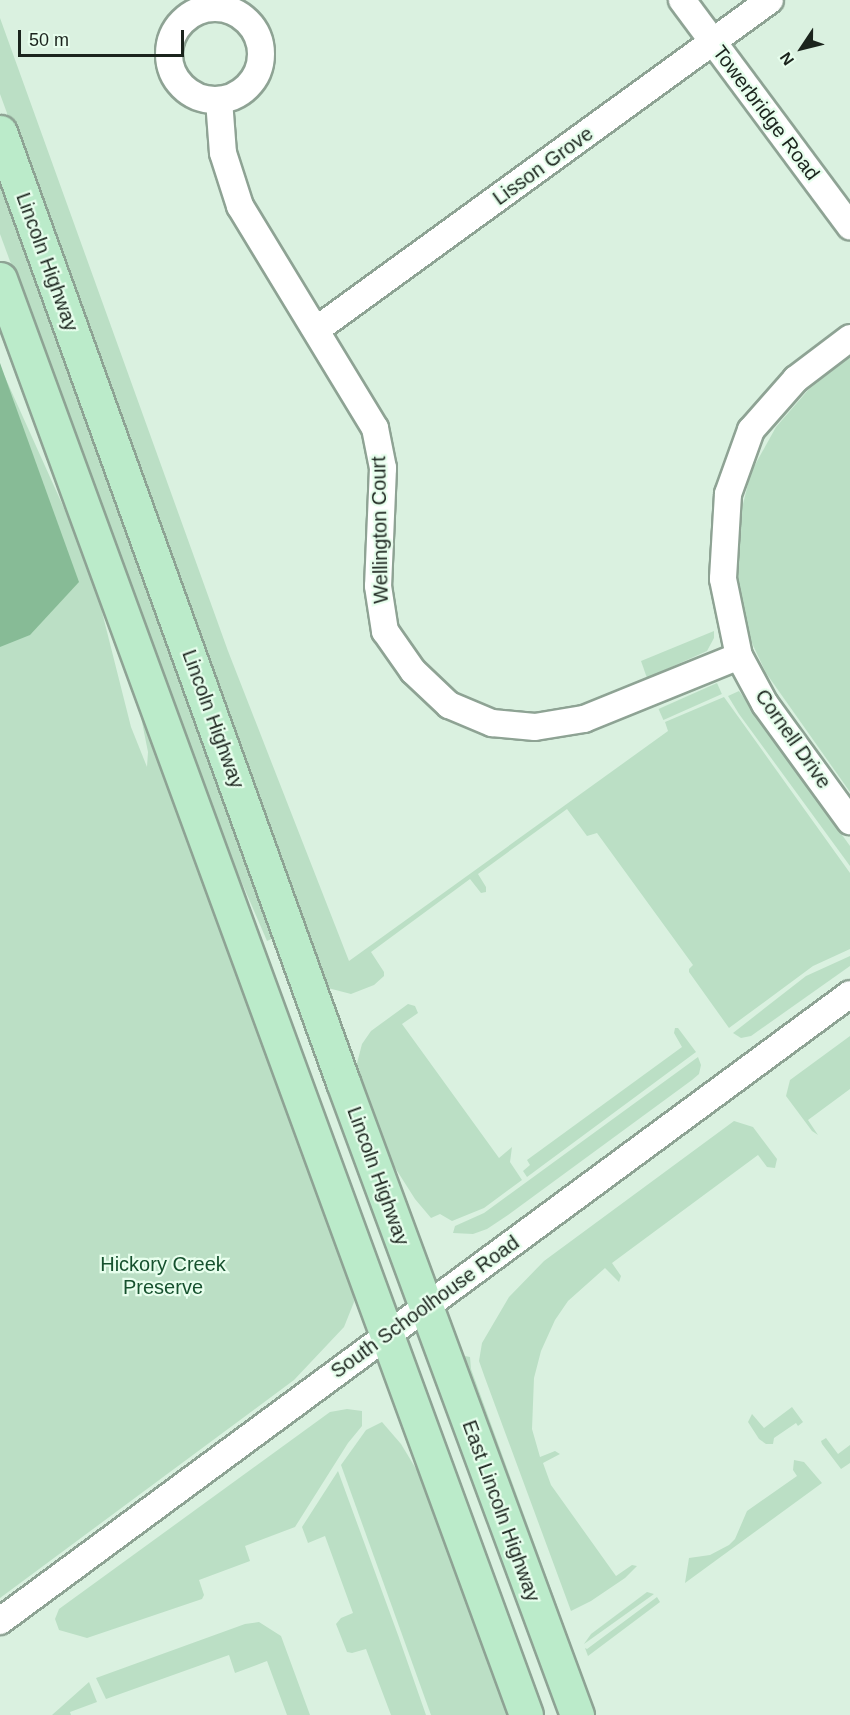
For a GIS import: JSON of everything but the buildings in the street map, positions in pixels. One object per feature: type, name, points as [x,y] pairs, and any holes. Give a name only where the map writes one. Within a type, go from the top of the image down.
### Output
[{"type":"main road","name":"Lincoln Highway","points":[[0,132],[426,1306]]},
{"type":"main road","points":[[0,279],[526,1715]]},
{"type":"main road","name":"East Lincoln Highway","points":[[426,1306],[577,1715]]},
{"type":"street","name":"Towerbridge Road","points":[[682,0],[850,226]]},
{"type":"street","name":"Lisson Grove","points":[[316,330],[770,0]]},
{"type":"street","name":"Wellington Court","points":[[219,100],[223,153],[240,206],[375,428],[383,468],[378,586],[385,631],[413,671],[449,705],[492,723],[535,727],[584,719],[739,656]]},
{"type":"street","name":"Cornell Drive","points":[[850,338],[796,379],[751,430],[728,494],[723,579],[739,656],[765,704],[850,821]]},
{"type":"street","name":"South Schoolhouse Road","points":[[0,1621],[850,994]]},
{"type":"green space","points":[[0,18],[228,651],[349,961],[668,731],[665,722],[724,697],[850,873],[850,949],[813,966],[729,1028],[689,972],[693,965],[597,833],[587,836],[567,809],[478,874],[486,887],[486,892],[481,893],[470,879],[371,952],[384,972],[384,976],[374,985],[351,994],[328,988],[0,94]]},
{"type":"green space","points":[[0,181],[276,937],[267,941],[221,834],[0,234]]},
{"type":"green space","name":"Hickory Creek Preserve","points":[[0,320],[352,1281],[354,1302],[344,1327],[294,1380],[0,1598],[0,366],[72,526],[0,333]],"holes":[[[100,604],[140,712],[148,752],[147,767],[131,727]]]},
{"type":"green space","points":[[850,357],[850,792],[766,673],[744,626],[736,571],[738,524],[751,472],[776,427],[809,389]]},
{"type":"green space","points":[[0,363],[79,582],[30,635],[0,647]]},
{"type":"green space","points":[[714,631],[714,638],[707,651],[647,678],[641,661]]},
{"type":"green space","points":[[717,683],[722,694],[663,720],[659,709]]},
{"type":"green space","points":[[739,691],[850,846],[850,866],[739,714],[728,696]]},
{"type":"green space","points":[[850,956],[850,966],[751,1036],[741,1038],[733,1033],[806,976]]},
{"type":"green space","points":[[408,1004],[415,1006],[418,1013],[402,1024],[499,1158],[512,1147],[510,1162],[522,1180],[484,1208],[452,1221],[440,1214],[431,1218],[415,1199],[394,1166],[356,1067],[362,1044],[371,1031]]},
{"type":"green space","points":[[675,1028],[678,1028],[696,1052],[527,1177],[523,1171],[530,1165],[527,1160],[682,1047],[674,1033]]},
{"type":"green space","points":[[850,1036],[850,1089],[808,1120],[818,1135],[812,1131],[786,1096],[790,1080]]},
{"type":"green space","points":[[698,1057],[701,1065],[699,1074],[692,1080],[508,1215],[487,1229],[473,1234],[453,1233],[455,1226],[484,1213]]},
{"type":"green space","points":[[734,1121],[753,1127],[777,1159],[775,1168],[767,1167],[758,1155],[612,1263],[621,1276],[619,1282],[605,1268],[568,1301],[555,1320],[541,1351],[534,1378],[532,1429],[540,1457],[555,1451],[560,1454],[543,1463],[551,1485],[616,1576],[632,1565],[637,1566],[625,1578],[591,1601],[571,1611],[479,1361],[482,1343],[509,1297],[544,1261]]},
{"type":"green space","points":[[465,1356],[470,1357],[471,1369],[559,1611],[555,1608],[466,1371]]},
{"type":"green space","points":[[792,1407],[803,1422],[798,1426],[796,1423],[774,1438],[773,1444],[766,1444],[759,1439],[748,1422],[752,1414],[764,1428]]},
{"type":"green space","points":[[347,1409],[362,1411],[362,1426],[348,1443],[295,1527],[245,1546],[250,1561],[199,1580],[204,1595],[202,1599],[87,1638],[59,1630],[55,1619],[59,1609],[330,1412]]},
{"type":"green space","points":[[382,1422],[401,1444],[424,1482],[512,1715],[431,1715],[341,1465],[366,1430]]},
{"type":"green space","points":[[826,1438],[838,1454],[850,1445],[850,1463],[841,1469],[822,1444],[821,1441]]},
{"type":"green space","points":[[794,1460],[804,1462],[822,1483],[685,1583],[689,1558],[710,1555],[729,1545],[735,1539],[747,1511],[797,1476],[793,1470]]},
{"type":"green space","points":[[338,1471],[426,1715],[391,1715],[366,1649],[347,1652],[336,1624],[341,1618],[353,1613],[325,1536],[308,1543],[302,1527]]},
{"type":"green space","points":[[647,1592],[654,1594],[584,1644],[591,1634]]},
{"type":"green space","points":[[657,1597],[660,1602],[588,1656],[585,1648],[587,1649]]},
{"type":"green space","points":[[259,1622],[281,1636],[310,1715],[287,1715],[267,1661],[235,1673],[229,1655],[106,1699],[96,1678],[245,1624]]},
{"type":"green space","points":[[89,1682],[97,1702],[70,1712],[71,1715],[52,1715]]}]
